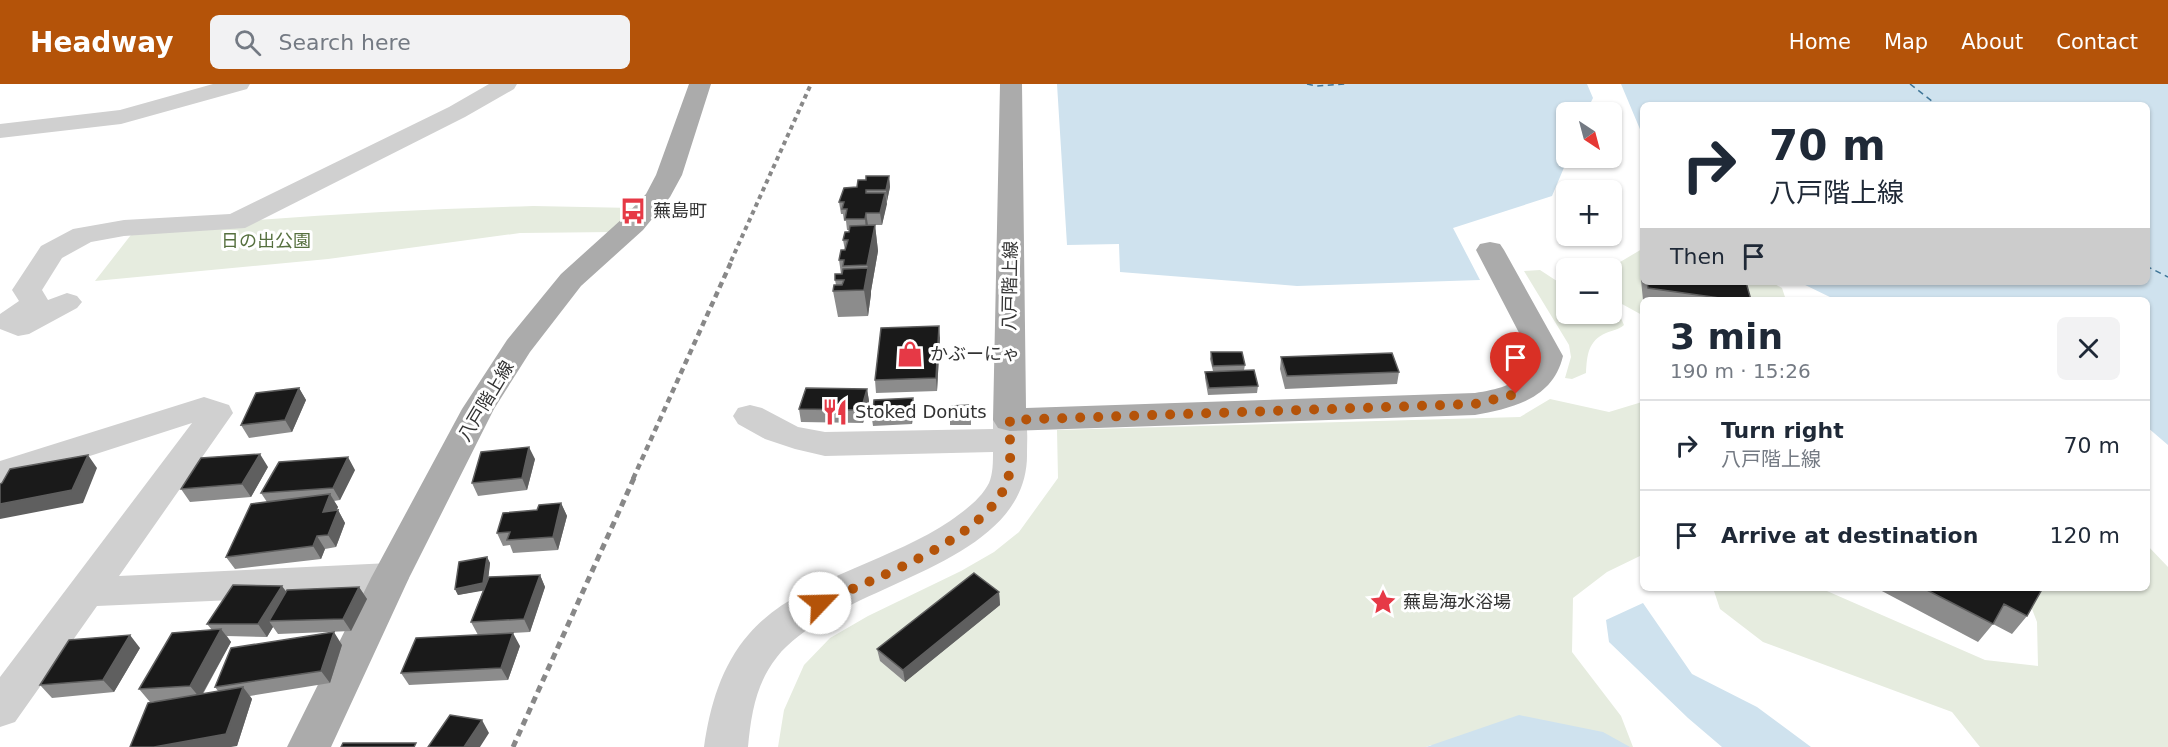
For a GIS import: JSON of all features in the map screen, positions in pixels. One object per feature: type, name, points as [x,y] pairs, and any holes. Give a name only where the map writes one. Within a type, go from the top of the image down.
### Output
[{"type":"main road","name":"八戸階上線","points":[[309,747],[390,578],[478,409],[518,347],[571,280],[633,224],[657,197],[669,175],[700,84]]},
{"type":"main road","name":"八戸階上線","points":[[1009,430],[1011,84]]},
{"type":"main road","points":[[1009,430],[1475,404],[1516,394],[1540,376],[1546,366],[1547,356],[1490,250]]},
{"type":"street","points":[[0,132],[121,117],[238,84]]},
{"type":"street","points":[[7,327],[34,304],[27,290],[51,252],[83,235],[124,228],[235,222],[457,112],[506,84]]},
{"type":"street","points":[[7,327],[67,302]]},
{"type":"street","points":[[0,473],[204,408],[217,412],[0,709]]},
{"type":"street","points":[[726,747],[731,712],[742,681],[746,671],[764,645],[792,620],[820,603],[920,557],[960,535],[984,514],[998,497],[1008,479],[1009,430],[825,444],[796,440],[771,430],[750,416]]},
{"type":"street","points":[[87,592],[390,578]]},
{"type":"green space","name":"日の出公園","points":[[533,206],[634,208],[614,232],[520,233],[328,259],[95,281],[134,231],[333,215]]},
{"type":"green space","points":[[1640,250],[1640,285],[1776,285],[1782,288],[1785,297],[1640,297],[1640,314],[1622,304],[1622,261]]},
{"type":"green space","points":[[1540,270],[1556,280],[1556,324],[1524,271]]},
{"type":"green space","points":[[1622,320],[1624,325],[1595,340],[1588,355],[1586,373],[1572,379],[1565,378],[1571,357],[1569,345],[1556,324],[1622,324]]},
{"type":"green space","points":[[1550,399],[1609,412],[1640,403],[1640,556],[1607,572],[1573,598],[1572,652],[1621,716],[1633,747],[1431,745],[1426,747],[778,747],[784,710],[804,665],[830,638],[868,616],[961,571],[994,552],[1019,532],[1058,478],[1057,430],[1520,417]]},
{"type":"green space","points":[[2150,548],[2168,567],[2168,747],[1980,747],[1952,712],[1763,642],[1720,609],[1714,591],[1827,591],[1985,660],[2038,666],[2037,622],[2025,591],[2150,591]]},
{"type":"water","points":[[1057,84],[1587,84],[1593,98],[1591,102],[1556,102],[1556,168],[1564,168],[1559,180],[1556,180],[1552,196],[1453,228],[1480,280],[1297,286],[1120,272],[1119,244],[1067,245]]},
{"type":"water","points":[[1621,84],[2168,84],[2168,445],[2150,430],[2150,297],[1830,297],[1805,285],[2150,285],[2150,102],[1640,102],[1640,129]]},
{"type":"water","points":[[1643,603],[1692,674],[1757,707],[1811,747],[1722,747],[1688,718],[1609,642],[1606,620]]},
{"type":"water","points":[[1519,715],[1603,732],[1630,747],[1426,747]]},
{"type":"building","points":[[866,176],[889,176],[886,190],[866,190],[866,193],[885,193],[880,213],[866,213],[865,219],[845,219],[847,209],[842,209],[844,202],[839,202],[844,188],[857,187],[858,180],[866,180]]},
{"type":"building","points":[[875,225],[867,265],[843,266],[844,260],[839,260],[841,250],[845,250],[848,240],[843,240],[845,232],[849,232],[850,226]]},
{"type":"building","points":[[868,268],[864,290],[833,291],[834,285],[842,285],[844,280],[835,280],[835,274],[842,274],[843,269]]},
{"type":"building","points":[[1648,285],[1747,285],[1750,297],[1712,297],[1648,288]]},
{"type":"building","name":"かぶーにゃ","points":[[939,326],[936,378],[875,380],[881,328]]},
{"type":"building","points":[[1211,352],[1242,352],[1245,365],[1213,366]]},
{"type":"building","points":[[1392,353],[1399,372],[1287,376],[1281,357]]},
{"type":"building","points":[[1254,370],[1258,386],[1209,388],[1205,372]]},
{"type":"building","points":[[299,388],[285,420],[241,425],[256,393]]},
{"type":"building","points":[[806,388],[867,389],[861,410],[799,409]]},
{"type":"building","points":[[913,398],[911,418],[872,419],[874,400]]},
{"type":"building","points":[[971,405],[970,418],[950,419],[950,406]]},
{"type":"building","points":[[529,447],[522,478],[472,483],[481,452]]},
{"type":"building","points":[[260,454],[242,484],[181,489],[201,458]]},
{"type":"building","points":[[88,455],[72,490],[0,504],[0,484],[10,469]]},
{"type":"building","points":[[348,457],[333,488],[261,493],[279,462]]},
{"type":"building","points":[[330,494],[323,512],[338,510],[328,535],[317,536],[313,546],[226,557],[251,504]]},
{"type":"building","points":[[561,503],[553,537],[507,540],[510,532],[497,533],[503,513],[537,510],[539,505]]},
{"type":"building","points":[[487,557],[483,583],[455,589],[459,562]]},
{"type":"building","points":[[974,573],[999,592],[903,670],[877,649]]},
{"type":"building","points":[[540,575],[524,619],[471,622],[489,577]]},
{"type":"building","points":[[233,585],[282,586],[258,624],[207,624]]},
{"type":"building","points":[[359,587],[343,619],[269,621],[287,590]]},
{"type":"building","points":[[1929,591],[2041,591],[2027,616],[2004,604],[1993,624]]},
{"type":"building","points":[[221,629],[190,686],[139,689],[172,633]]},
{"type":"building","points":[[334,632],[321,671],[215,687],[231,648]]},
{"type":"building","points":[[513,633],[501,668],[401,673],[416,638]]},
{"type":"building","points":[[130,635],[103,680],[40,685],[69,640]]},
{"type":"building","points":[[243,687],[226,734],[154,747],[130,747],[148,703]]},
{"type":"building","points":[[450,715],[482,720],[464,747],[428,747]]},
{"type":"building","points":[[343,743],[416,743],[414,747],[341,747]]},
{"type":"ferry route","points":[[1307,84],[1316,86],[1345,84]]},
{"type":"ferry route","points":[[1910,84],[1933,102]]},
{"type":"ferry route","points":[[2150,268],[2168,277]]},
{"type":"railway","points":[[731,261],[811,84]]},
{"type":"railway","points":[[633,479],[732,260]]},
{"type":"railway","points":[[513,747],[634,478]]},
{"type":"place","name":"蕪島町","points":[[633,211]]},
{"type":"place","name":"かぶーにゃ","points":[[910,354]]},
{"type":"place","name":"Stoked Donuts","points":[[835,412]]},
{"type":"place","name":"蕪島海水浴場","points":[[1383,602]]},
{"type":"route","points":[[820,603],[920,557],[960,535],[984,514],[998,497],[1008,479],[1010,420],[1475,404],[1516,394]]}]
